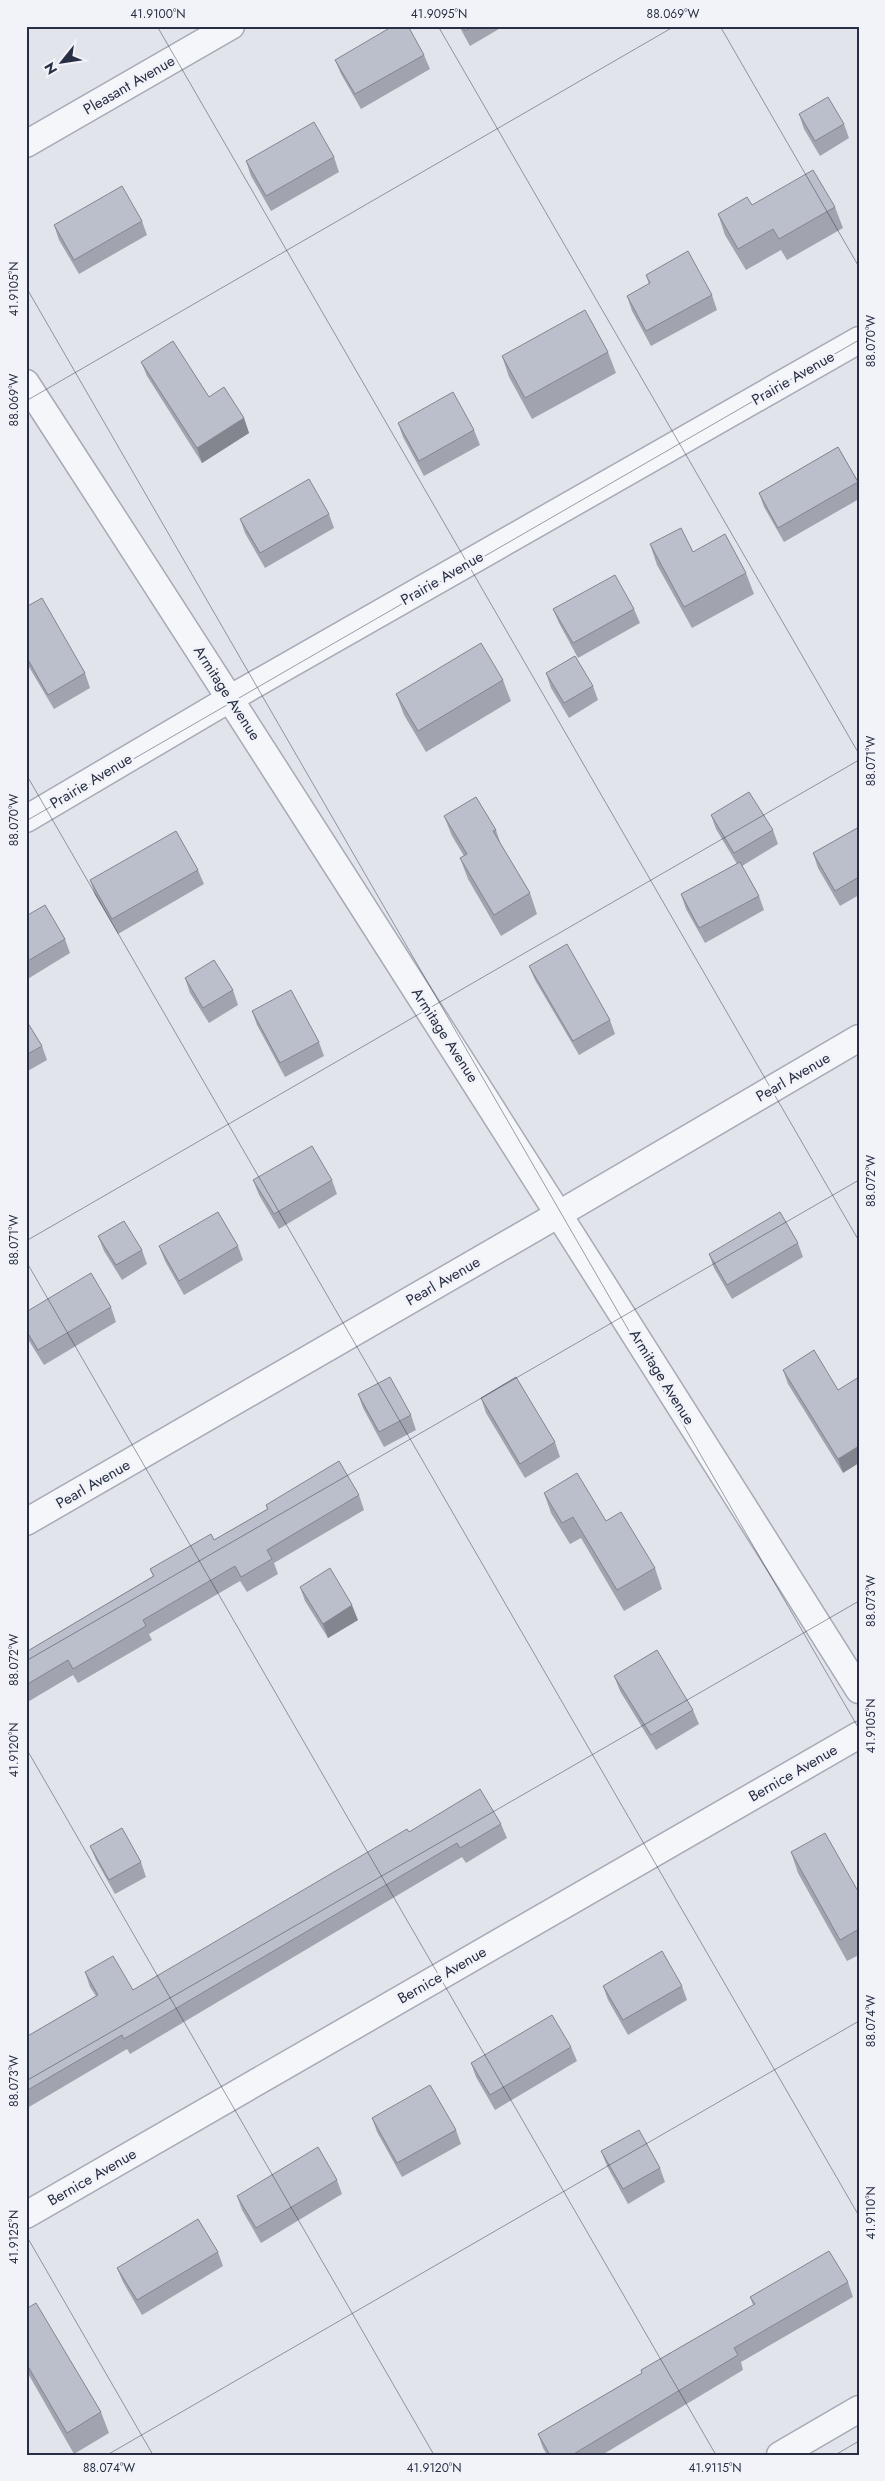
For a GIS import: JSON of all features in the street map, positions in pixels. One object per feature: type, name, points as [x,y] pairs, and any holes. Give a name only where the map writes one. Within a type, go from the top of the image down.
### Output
[{"type":"street","name":"Pleasant Avenue","points":[[26,144],[231,26]]},
{"type":"street","name":"Prairie Avenue","points":[[26,819],[231,698],[859,340]]},
{"type":"street","name":"Armitage Avenue","points":[[26,383],[231,698],[859,1690]]},
{"type":"street","name":"Pearl Avenue","points":[[26,1522],[859,1038]]},
{"type":"street","name":"Bernice Avenue","points":[[26,2215],[859,1735]]},
{"type":"street","points":[[780,2455],[859,2410]]},
{"type":"building","points":[[393,26],[408,26],[424,55],[355,94],[335,60]]},
{"type":"building","points":[[462,26],[473,26],[465,31]]},
{"type":"building","points":[[828,97],[844,124],[815,141],[799,114]]},
{"type":"building","points":[[314,122],[334,157],[266,196],[246,161]]},
{"type":"building","points":[[813,170],[835,207],[779,239],[773,229],[738,249],[718,214],[747,197],[752,205]]},
{"type":"building","points":[[122,186],[142,221],[74,260],[54,225]]},
{"type":"building","points":[[688,251],[712,295],[646,331],[627,296],[650,283],[646,275]]},
{"type":"building","points":[[585,310],[608,352],[525,398],[502,356]]},
{"type":"building","points":[[173,341],[209,397],[224,387],[244,418],[197,448],[141,362]]},
{"type":"building","points":[[453,392],[474,430],[419,461],[398,423]]},
{"type":"building","points":[[838,447],[858,482],[778,528],[759,493]]},
{"type":"building","points":[[309,479],[329,514],[260,553],[240,519]]},
{"type":"building","points":[[681,528],[693,552],[725,534],[746,573],[684,607],[650,544]]},
{"type":"building","points":[[615,575],[634,609],[573,643],[553,609]]},
{"type":"building","points":[[42,598],[85,673],[48,695],[26,656],[26,607]]},
{"type":"building","points":[[481,643],[503,680],[418,731],[396,694]]},
{"type":"building","points":[[575,656],[593,686],[564,703],[546,673]]},
{"type":"building","points":[[749,792],[773,830],[734,853],[711,815]]},
{"type":"building","points":[[476,797],[496,830],[493,831],[530,893],[494,915],[460,858],[467,854],[444,816]]},
{"type":"building","points":[[859,827],[859,877],[835,891],[813,853]]},
{"type":"building","points":[[176,831],[198,870],[112,919],[90,880]]},
{"type":"building","points":[[740,862],[759,896],[699,928],[681,894]]},
{"type":"building","points":[[45,905],[65,939],[26,962],[26,916]]},
{"type":"building","points":[[567,944],[610,1020],[573,1041],[529,966]]},
{"type":"building","points":[[214,960],[233,990],[203,1008],[185,978]]},
{"type":"building","points":[[291,990],[319,1042],[280,1063],[252,1011]]},
{"type":"building","points":[[26,1020],[42,1046],[26,1055]]},
{"type":"building","points":[[312,1146],[332,1180],[274,1214],[253,1180]]},
{"type":"building","points":[[218,1212],[238,1246],[179,1281],[159,1246]]},
{"type":"building","points":[[780,1212],[798,1243],[727,1285],[709,1254]]},
{"type":"building","points":[[124,1221],[142,1250],[116,1265],[98,1236]]},
{"type":"building","points":[[91,1273],[111,1307],[38,1350],[26,1330],[26,1312]]},
{"type":"building","points":[[814,1350],[838,1390],[859,1377],[859,1446],[838,1459],[783,1370]]},
{"type":"building","points":[[390,1377],[411,1415],[379,1432],[358,1394]]},
{"type":"building","points":[[516,1377],[555,1442],[520,1464],[481,1398]]},
{"type":"building","points":[[339,1461],[359,1495],[267,1550],[272,1559],[241,1577],[235,1566],[143,1620],[146,1626],[73,1669],[68,1660],[26,1685],[26,1652],[154,1576],[150,1569],[211,1534],[214,1540],[268,1509],[266,1505]]},
{"type":"building","points":[[577,1473],[606,1521],[621,1512],[655,1568],[617,1590],[573,1517],[562,1523],[544,1493]]},
{"type":"building","points":[[330,1568],[352,1605],[323,1624],[300,1587]]},
{"type":"building","points":[[657,1650],[693,1710],[651,1735],[614,1676]]},
{"type":"building","points":[[480,1789],[501,1824],[460,1848],[457,1843],[124,2039],[122,2035],[26,2091],[26,2037],[98,1995],[85,1972],[113,1956],[133,1990],[407,1829],[409,1832]]},
{"type":"building","points":[[122,1828],[141,1862],[109,1880],[90,1846]]},
{"type":"building","points":[[825,1833],[859,1893],[859,1929],[840,1940],[791,1852]]},
{"type":"building","points":[[662,1951],[682,1986],[623,2020],[603,1986]]},
{"type":"building","points":[[552,2015],[571,2047],[490,2095],[471,2063]]},
{"type":"building","points":[[430,2085],[456,2130],[397,2163],[372,2118]]},
{"type":"building","points":[[639,2130],[660,2168],[623,2189],[601,2151]]},
{"type":"building","points":[[318,2147],[337,2180],[256,2228],[237,2196]]},
{"type":"building","points":[[198,2219],[218,2252],[137,2300],[117,2268]]},
{"type":"building","points":[[829,2251],[848,2282],[734,2348],[738,2355],[572,2455],[550,2455],[538,2434],[642,2373],[641,2370],[755,2304],[750,2297]]},
{"type":"building","points":[[36,2303],[101,2412],[67,2433],[26,2363],[26,2309]]}]
